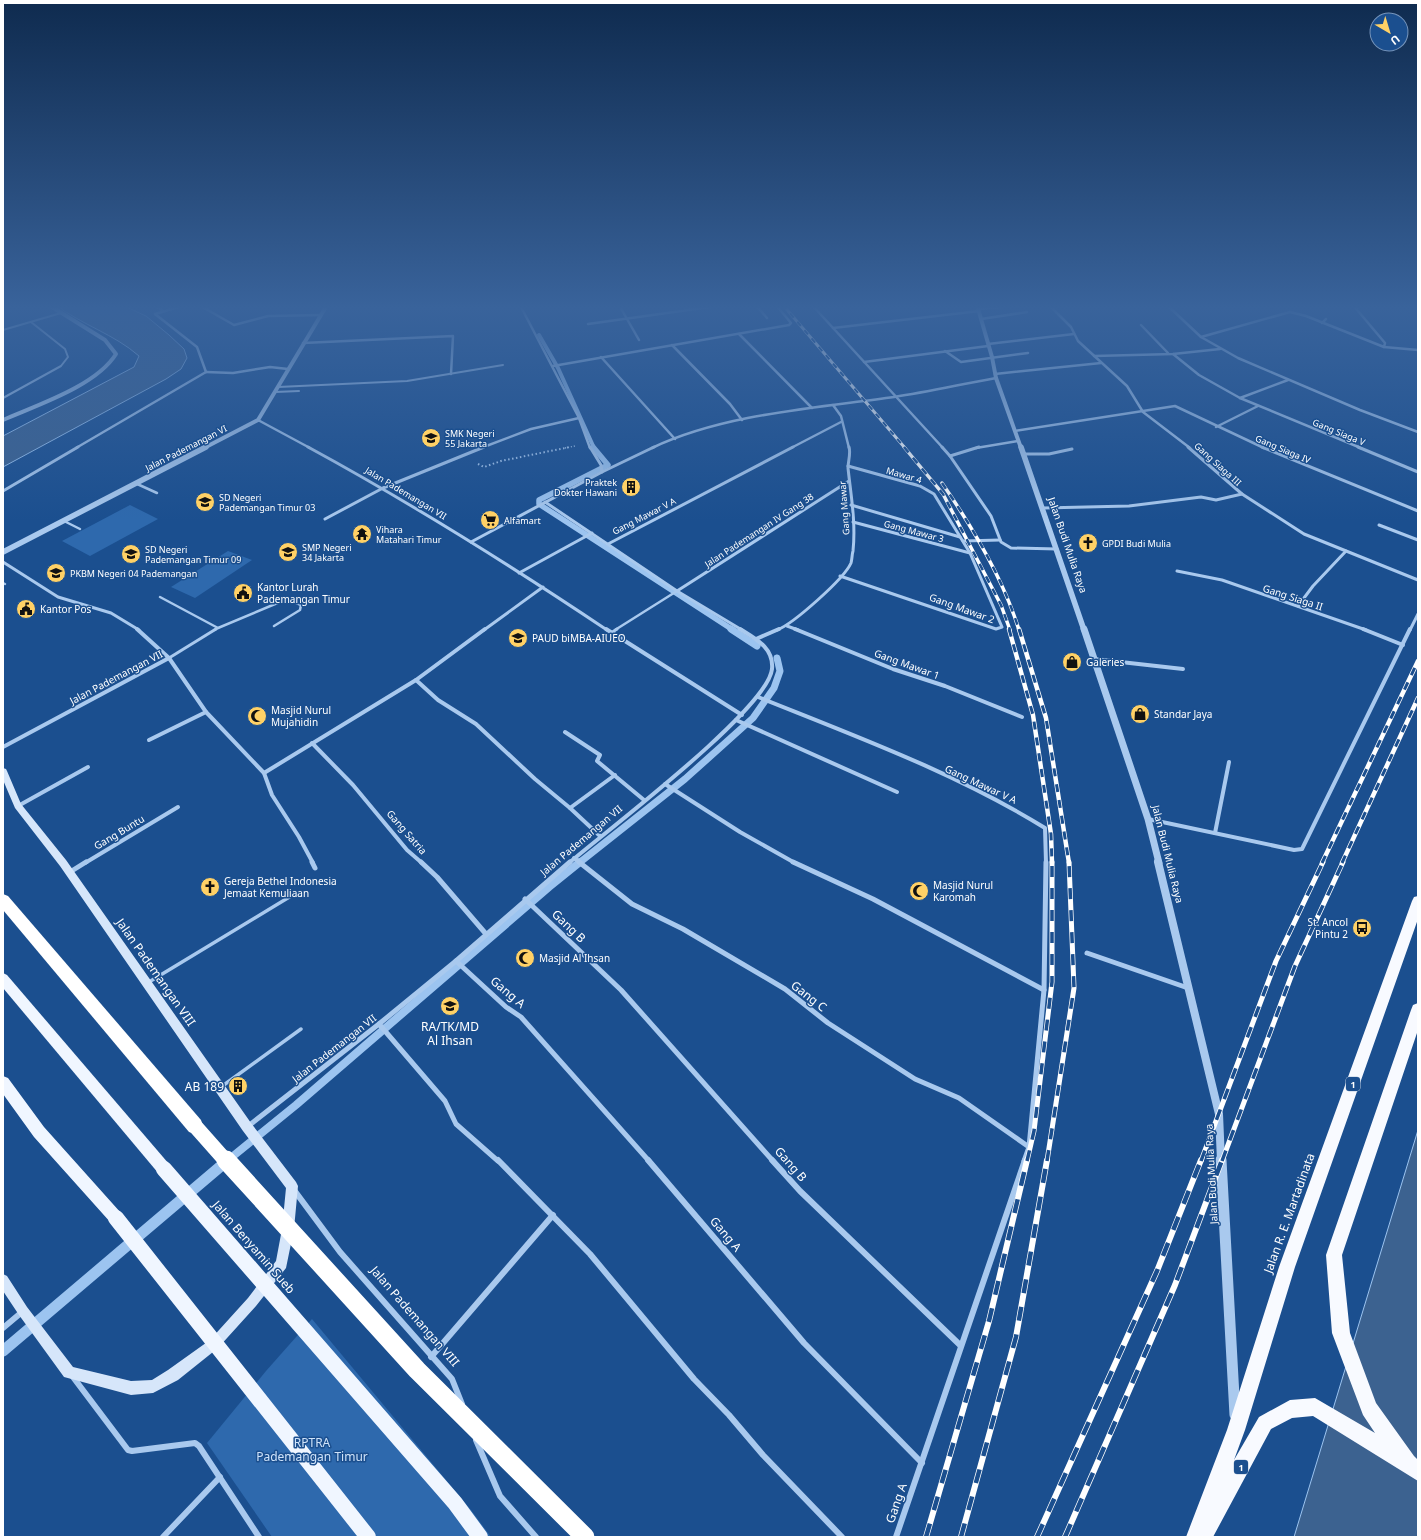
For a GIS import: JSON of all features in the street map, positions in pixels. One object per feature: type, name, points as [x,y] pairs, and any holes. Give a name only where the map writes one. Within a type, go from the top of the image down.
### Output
[{"type":"highway","points":[[3,900],[194,1126],[417,1370],[585,1537]]},
{"type":"highway","name":"Jalan R. E. Martadinata","points":[[1196,1537],[1236,1430],[1287,1267],[1418,901]]},
{"type":"highway","name":"1","points":[[1413,1467],[1369,1409],[1340,1333],[1334,1255],[1418,1010]]},
{"type":"highway","name":"1","points":[[1202,1537],[1265,1423],[1290,1409],[1315,1407],[1413,1467]]},
{"type":"main road","name":"Jalan Pademangan VIII","points":[[3,770],[18,806],[69,872],[247,1127],[292,1186]]},
{"type":"main road","name":"Jalan Benyamin Sueb","points":[[3,979],[164,1169],[455,1503],[480,1537]]},
{"type":"main road","points":[[3,1083],[39,1132],[116,1218],[368,1537]]},
{"type":"main road","points":[[3,1280],[23,1311],[69,1372],[131,1388],[153,1386],[173,1375],[214,1344],[252,1302],[282,1264],[288,1229],[292,1186]]},
{"type":"street","points":[[3,420],[93,377]]},
{"type":"street","points":[[3,491],[198,377]]},
{"type":"street","points":[[258,420],[284,377]]},
{"type":"street","points":[[559,377],[579,418],[587,443],[601,465],[602,471]]},
{"type":"street","points":[[619,377],[675,439]]},
{"type":"street","points":[[703,377],[730,404],[742,420]]},
{"type":"street","points":[[781,377],[812,408]]},
{"type":"street","points":[[878,377],[950,456],[991,516],[1000,540],[1006,546],[1011,548],[1057,549]]},
{"type":"street","points":[[471,542],[602,471],[660,444],[713,426],[812,408],[896,397],[991,377]]},
{"type":"street","name":"Jalan Budi Mulia Raya","points":[[995,377],[1043,508],[1148,819],[1219,1114],[1236,1430]]},
{"type":"street","name":"Gang Siaga III","points":[[1117,377],[1127,386],[1143,412],[1178,438],[1242,494],[1304,534],[1418,580]]},
{"type":"street","name":"Gang Siaga V","points":[[1202,377],[1240,398],[1258,406],[1418,472]]},
{"type":"street","points":[[1282,377],[1360,410],[1418,432]]},
{"type":"street","points":[[1240,398],[1289,380]]},
{"type":"street","name":"Gang Mawar","points":[[756,640],[787,626],[840,576],[850,563],[854,540],[848,466],[850,452],[841,422],[841,416],[833,405]]},
{"type":"street","name":"Gang Siaga IV","points":[[1015,431],[1122,413],[1143,412],[1175,406],[1216,427],[1283,457],[1418,511]]},
{"type":"street","points":[[1216,427],[1258,406]]},
{"type":"street","points":[[326,519],[384,488],[531,429],[579,418]]},
{"type":"street","name":"Jalan Pademangan VI","points":[[3,552],[258,420]]},
{"type":"street","name":"Jalan Pademangan VII","points":[[247,1127],[381,1026],[457,962],[486,934],[600,836],[665,784],[739,721],[742,715],[611,633],[543,587],[384,488],[258,420]]},
{"type":"street","name":"Gang Mawar V A","points":[[608,544],[841,422]]},
{"type":"street","points":[[950,456],[986,446],[1018,441]]},
{"type":"street","points":[[1023,454],[1049,454],[1072,449]]},
{"type":"street","name":"Mawar 4","points":[[848,466],[927,489],[936,497],[970,553]]},
{"type":"street","name":"Jalan Pademangan IV Gang 38","points":[[676,592],[781,523],[849,481]]},
{"type":"street","points":[[1043,508],[1129,506],[1180,501],[1201,497],[1216,500],[1242,494]]},
{"type":"street","points":[[544,502],[608,544],[676,592],[756,640],[769,651],[772,670],[758,697],[742,715]]},
{"type":"street","points":[[852,505],[960,537]]},
{"type":"street","name":"Gang Mawar 3","points":[[853,522],[970,553]]},
{"type":"street","points":[[1379,525],[1418,540]]},
{"type":"street","points":[[519,573],[591,534]]},
{"type":"street","points":[[963,541],[1000,540]]},
{"type":"street","points":[[1298,606],[1313,586],[1346,551]]},
{"type":"street","name":"Gang Mawar 2","points":[[840,576],[926,603],[996,629],[1002,627],[970,553]]},
{"type":"street","points":[[3,562],[58,597],[117,617],[140,631],[169,658]]},
{"type":"street","name":"Gang Siaga II","points":[[1176,571],[1222,580],[1284,603],[1298,606],[1403,645]]},
{"type":"street","points":[[315,868],[299,837],[272,795],[264,773],[416,680],[543,587]]},
{"type":"street","points":[[1148,819],[1294,850],[1302,849],[1418,614]]},
{"type":"street","name":"Gang Mawar 1","points":[[787,626],[893,669],[945,686],[1022,717]]},
{"type":"street","name":"Jalan Pademangan VII","points":[[3,747],[169,658],[206,712],[264,773]]},
{"type":"street","points":[[1094,659],[1182,669]]},
{"type":"street","points":[[416,680],[438,700],[476,724],[535,779],[570,808],[600,836]]},
{"type":"street","name":"Gang Mawar V A","points":[[758,697],[876,744],[1006,804],[1043,825],[1045,828],[1047,881],[1044,990]]},
{"type":"street","points":[[149,740],[206,712]]},
{"type":"street","points":[[739,721],[826,762],[897,792]]},
{"type":"street","points":[[565,732],[580,744],[590,747],[600,755],[597,761],[644,800]]},
{"type":"street","name":"Gang Satria","points":[[312,743],[353,785],[407,850],[437,878],[486,934]]},
{"type":"street","points":[[1215,833],[1229,762]]},
{"type":"street","points":[[18,806],[88,767]]},
{"type":"street","points":[[570,808],[615,775]]},
{"type":"street","points":[[665,784],[748,837],[804,869],[845,889],[873,899],[1044,990],[1029,1147],[960,1345],[922,1463]]},
{"type":"street","name":"Gang Buntu","points":[[69,872],[178,807]]},
{"type":"street","name":"Gang C","points":[[575,859],[632,904],[683,929],[785,989],[828,1023],[915,1079],[959,1098],[1029,1147]]},
{"type":"street","name":"Gang B","points":[[526,900],[621,990],[800,1191],[960,1345]]},
{"type":"street","points":[[1087,953],[1189,988]]},
{"type":"street","name":"Gang A","points":[[457,962],[506,1007],[521,1017],[666,1180],[804,1344],[922,1463],[896,1537]]},
{"type":"street","points":[[381,1026],[445,1101],[456,1124],[494,1156],[553,1215],[595,1260],[694,1379],[729,1415],[763,1455],[842,1537]]},
{"type":"street","name":"Jalan Pademangan VIII","points":[[292,1186],[340,1252],[431,1357],[452,1378],[500,1496],[536,1537]]},
{"type":"street","points":[[431,1357],[553,1215]]},
{"type":"street","points":[[3,1328],[23,1311]]},
{"type":"street","points":[[69,1372],[128,1450],[132,1451],[195,1442],[259,1537]]},
{"type":"street","points":[[163,1537],[220,1477]]},
{"type":"lane","points":[[3,398],[41,377]]},
{"type":"lane","points":[[278,387],[408,381],[433,377]]},
{"type":"lane","points":[[274,392],[299,391]]},
{"type":"lane","points":[[135,483],[157,493]]},
{"type":"lane","points":[[63,521],[80,528]]},
{"type":"lane","points":[[611,633],[676,592]]},
{"type":"lane","points":[[160,597],[218,628]]},
{"type":"lane","points":[[169,658],[218,628],[287,599],[301,605],[300,610],[274,626]]},
{"type":"lane","points":[[147,983],[296,893]]},
{"type":"lane","points":[[220,1088],[301,1029]]},
{"type":"path","points":[[467,455],[481,467],[484,467],[500,461],[587,443]]},
{"type":"green space","points":[[130,505],[158,519],[90,556],[62,541]]},
{"type":"green space","points":[[228,551],[252,560],[195,598],[171,587]]},
{"type":"green space","name":"RPTRA Pademangan Timur","points":[[312,1319],[471,1510],[491,1537],[272,1537],[207,1443],[266,1371]]},
{"type":"shaded area","points":[[115,377],[169,377],[3,467],[3,436]]},
{"type":"shaded area","points":[[1418,1130],[1418,1537],[1294,1537]]},
{"type":"waterway","points":[[562,377],[594,448]]},
{"type":"waterway","points":[[593,447],[608,465],[539,500],[539,504],[733,630]]},
{"type":"waterway","points":[[731,629],[757,646]]},
{"type":"waterway","points":[[579,863],[685,779],[753,718],[774,688],[780,671],[777,658]]},
{"type":"waterway","points":[[227,1161],[296,1105],[580,862]]},
{"type":"waterway","points":[[3,1351],[228,1160]]},
{"type":"railway","points":[[844,377],[905,448]]},
{"type":"railway","points":[[904,447],[943,494],[1001,605],[1010,630]]},
{"type":"railway","points":[[942,483],[976,536],[996,573],[1005,591],[1019,630]]},
{"type":"railway","points":[[1009,629],[1033,715],[1051,834],[1052,863]]},
{"type":"railway","points":[[1019,629],[1046,718],[1069,863]]},
{"type":"railway","points":[[1322,863],[1418,661]]},
{"type":"railway","points":[[1342,863],[1418,698]]},
{"type":"railway","points":[[1047,1161],[1074,988],[1069,862]]},
{"type":"railway","points":[[1201,1161],[1276,961],[1323,862]]},
{"type":"railway","points":[[1222,1161],[1295,966],[1343,862]]},
{"type":"railway","points":[[1027,1161],[1034,1131],[1052,982],[1052,863]]},
{"type":"railway","points":[[926,1537],[989,1321],[1027,1160]]},
{"type":"railway","points":[[961,1537],[1016,1337],[1047,1160]]},
{"type":"railway","points":[[1037,1537],[1157,1271],[1201,1160]]},
{"type":"railway","points":[[1065,1537],[1175,1285],[1222,1160]]},
{"type":"place","name":"SMK Negeri 55 Jakarta","points":[[431,438]]},
{"type":"place","name":"Praktek Dokter Hawani","points":[[631,487]]},
{"type":"place","name":"SD Negeri Pademangan Timur 03","points":[[205,502]]},
{"type":"place","name":"Alfamart","points":[[490,520]]},
{"type":"place","name":"Vihara Matahari Timur","points":[[362,534]]},
{"type":"place","name":"GPDI Budi Mulia","points":[[1088,543]]},
{"type":"place","name":"SMP Negeri 34 Jakarta","points":[[288,552]]},
{"type":"place","name":"SD Negeri Pademangan Timur 09","points":[[131,554]]},
{"type":"place","name":"PKBM Negeri 04 Pademangan","points":[[56,573]]},
{"type":"place","name":"Kantor Lurah Pademangan Timur","points":[[243,593]]},
{"type":"place","name":"Kantor Pos","points":[[26,609]]},
{"type":"place","name":"PAUD biMBA-AIUEO","points":[[518,638]]},
{"type":"place","name":"Galeries","points":[[1072,662]]},
{"type":"place","name":"Standar Jaya","points":[[1140,714]]},
{"type":"place","name":"Masjid Nurul Mujahidin","points":[[257,716]]},
{"type":"place","name":"Gereja Bethel Indonesia Jemaat Kemuliaan","points":[[210,887]]},
{"type":"place","name":"Masjid Nurul Karomah","points":[[919,891]]},
{"type":"place","name":"St. Ancol Pintu 2","points":[[1362,928]]},
{"type":"place","name":"Masjid Al Ihsan","points":[[525,958]]},
{"type":"place","name":"RA/TK/MD Al Ihsan","points":[[450,1006]]},
{"type":"place","name":"AB 189","points":[[238,1086]]}]
